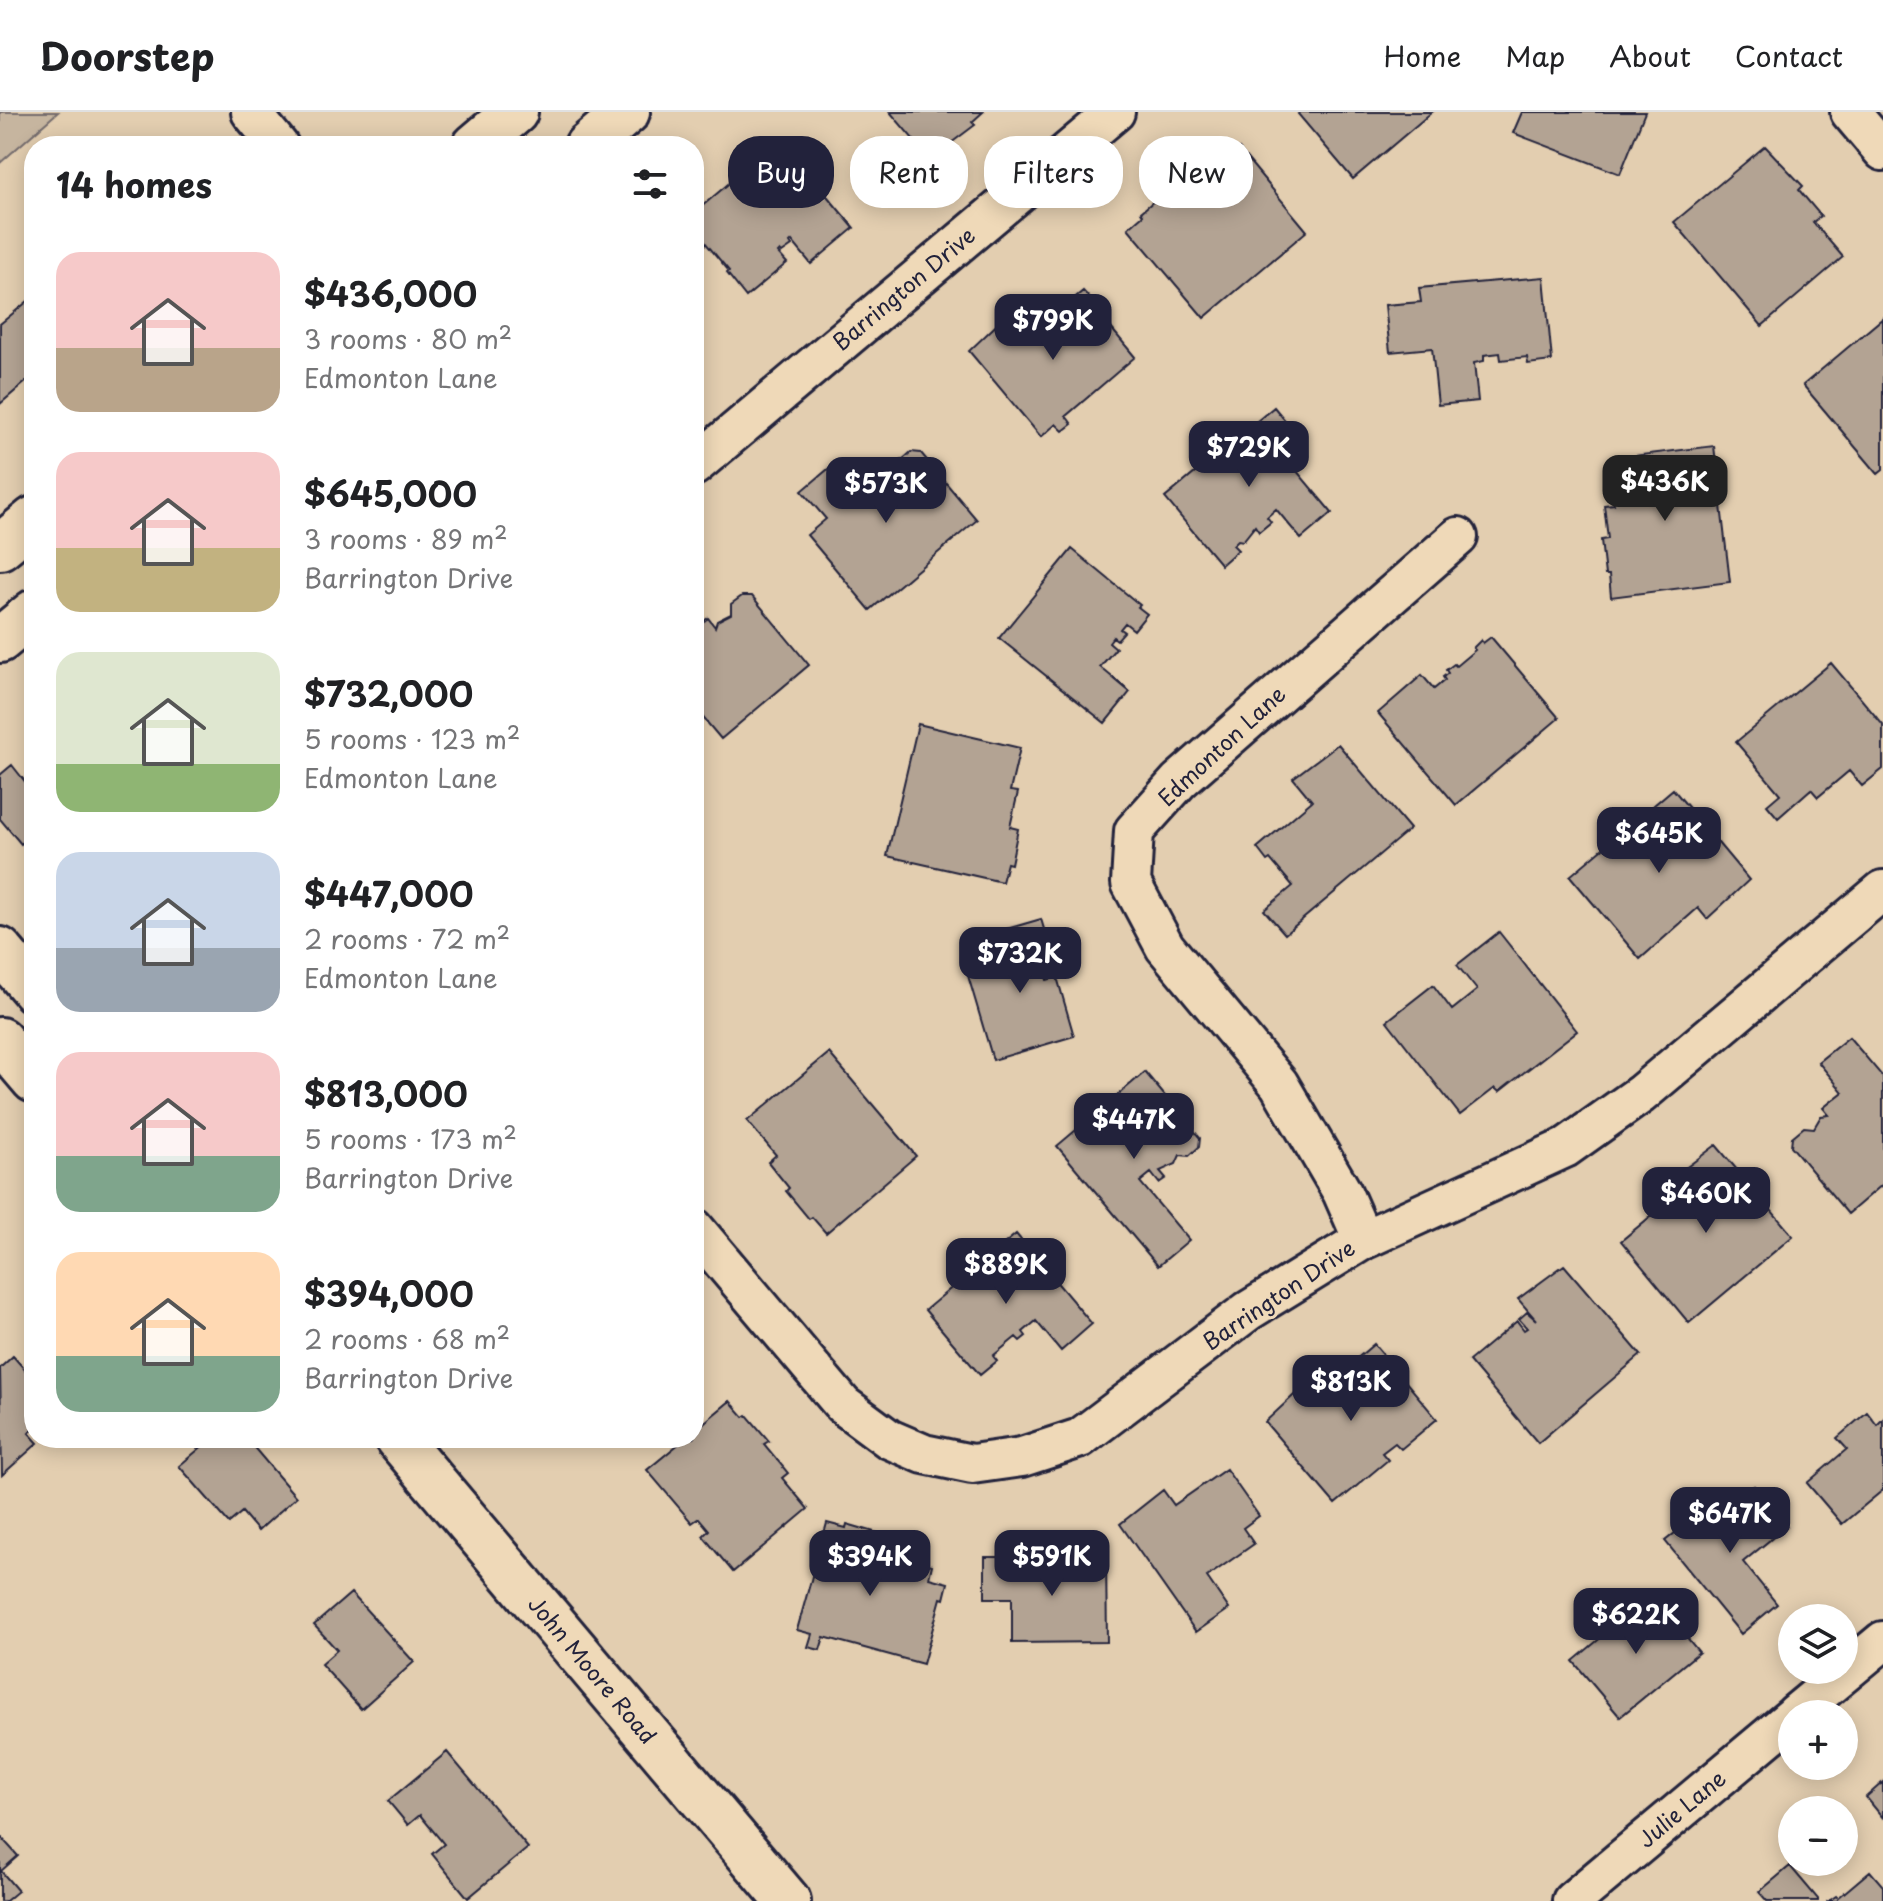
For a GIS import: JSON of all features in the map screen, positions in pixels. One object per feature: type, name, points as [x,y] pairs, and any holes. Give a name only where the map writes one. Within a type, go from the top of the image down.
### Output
[{"type":"street","points":[[251,112],[271,136]]},
{"type":"street","points":[[487,136],[515,112]]},
{"type":"street","points":[[599,136],[627,112]]},
{"type":"street","name":"Barrington Drive","points":[[704,458],[1115,112]]},
{"type":"street","points":[[1850,112],[1883,151]]},
{"type":"street","points":[[0,547],[24,527]]},
{"type":"street","name":"Edmonton Lane","points":[[1363,1240],[1342,1192],[1279,1084],[1165,947],[1131,883],[1134,831],[1179,781],[1458,537]]},
{"type":"street","points":[[0,640],[24,620]]},
{"type":"street","name":"Barrington Drive","points":[[704,1240],[843,1405],[889,1439],[924,1454],[972,1464],[1022,1457],[1080,1438],[1248,1311],[1363,1240],[1565,1148],[1641,1094],[1883,890]]},
{"type":"street","points":[[0,950],[24,978]]},
{"type":"street","points":[[0,1040],[24,1068]]},
{"type":"street","name":"John Moore Road","points":[[405,1448],[788,1901]]},
{"type":"street","name":"Julie Lane","points":[[1812,1700],[1883,1641]]},
{"type":"street","name":"Julie Lane","points":[[1572,1901],[1778,1728]]},
{"type":"shaded area","points":[[0,112],[58,112],[31,136],[24,136],[24,142],[0,163]]},
{"type":"building","points":[[890,112],[983,112],[972,122],[975,125],[960,136],[910,136]]},
{"type":"building","points":[[1432,112],[1353,179],[1298,114]]},
{"type":"building","points":[[1522,112],[1645,112],[1620,174],[1513,133]]},
{"type":"building","points":[[1765,146],[1803,186],[1799,190],[1821,216],[1813,222],[1843,257],[1762,326],[1674,222]]},
{"type":"building","points":[[1253,166],[1307,231],[1204,318],[1128,228],[1143,215],[1141,212],[1146,208],[1253,208]]},
{"type":"building","points":[[728,184],[728,208],[834,208],[834,204],[854,228],[811,264],[792,241],[792,246],[778,253],[787,263],[746,297],[704,241],[704,205]]},
{"type":"building","points":[[1544,277],[1552,361],[1528,364],[1527,357],[1501,360],[1500,353],[1484,355],[1484,361],[1474,363],[1478,401],[1438,405],[1432,348],[1390,352],[1385,305],[1421,302],[1419,288]]},
{"type":"building","points":[[1083,291],[1135,357],[1066,416],[1072,424],[1063,431],[1056,424],[1041,437],[969,351],[1009,313],[1029,336]]},
{"type":"building","points":[[24,304],[24,384],[0,404],[0,324]]},
{"type":"building","points":[[1883,318],[1883,470],[1878,474],[1803,385]]},
{"type":"building","points":[[1274,407],[1303,442],[1285,457],[1332,513],[1301,539],[1276,509],[1267,517],[1271,522],[1259,532],[1255,526],[1243,541],[1238,540],[1233,545],[1238,550],[1221,565],[1165,498]]},
{"type":"building","points":[[1714,446],[1730,582],[1611,597],[1601,540],[1608,539],[1604,505],[1614,504],[1608,459]]},
{"type":"building","points":[[911,452],[921,453],[977,520],[870,610],[807,535],[826,519],[802,491],[834,464],[867,504],[875,498],[865,486],[876,476],[883,484],[887,476],[900,470],[901,461]]},
{"type":"building","points":[[1072,549],[1147,614],[1134,630],[1125,623],[1120,629],[1124,632],[1117,640],[1113,637],[1109,642],[1116,648],[1100,667],[1130,692],[1105,723],[999,638]]},
{"type":"building","points":[[742,596],[752,596],[809,665],[721,739],[704,719],[704,621],[708,618],[715,627],[717,621],[731,614],[731,604]]},
{"type":"building","points":[[1491,637],[1559,718],[1456,805],[1378,713],[1422,675],[1434,689],[1445,680],[1446,670],[1475,650],[1473,648],[1481,640],[1483,643]]},
{"type":"building","points":[[1831,663],[1883,725],[1883,769],[1862,786],[1849,771],[1818,797],[1811,789],[1778,818],[1767,805],[1780,794],[1736,742]]},
{"type":"building","points":[[918,724],[1020,748],[1010,791],[1018,792],[1010,827],[1018,829],[1011,864],[1007,863],[1002,882],[887,856]]},
{"type":"building","points":[[1338,744],[1410,829],[1285,934],[1264,910],[1293,886],[1257,848],[1312,801],[1293,778]]},
{"type":"building","points":[[12,765],[24,780],[24,841],[21,844],[0,819],[0,775]]},
{"type":"building","points":[[1673,789],[1749,880],[1707,919],[1698,908],[1640,959],[1570,876]]},
{"type":"building","points":[[1041,919],[1052,956],[1041,959],[1047,980],[1057,977],[1074,1036],[993,1060],[966,969],[1010,956],[1003,930]]},
{"type":"building","points":[[1499,932],[1577,1031],[1499,1092],[1495,1088],[1460,1115],[1387,1021],[1433,985],[1452,1010],[1477,990],[1457,965]]},
{"type":"building","points":[[1849,1037],[1883,1077],[1883,1184],[1848,1214],[1791,1146],[1792,1137],[1804,1127],[1814,1128],[1821,1116],[1829,1115],[1823,1108],[1843,1092],[1818,1062]]},
{"type":"building","points":[[829,1053],[916,1156],[826,1233],[812,1217],[809,1219],[786,1191],[789,1188],[768,1162],[776,1155],[747,1121]]},
{"type":"building","points":[[1145,1072],[1200,1138],[1199,1147],[1189,1156],[1180,1155],[1176,1164],[1160,1171],[1166,1178],[1159,1183],[1151,1173],[1140,1182],[1189,1240],[1158,1266],[1057,1146]]},
{"type":"building","points":[[1716,1145],[1793,1236],[1689,1323],[1621,1241],[1681,1191],[1671,1179]]},
{"type":"building","points":[[1016,1234],[1092,1324],[1061,1351],[1036,1321],[1023,1332],[1026,1336],[1020,1341],[1016,1337],[993,1356],[997,1361],[980,1375],[925,1310]]},
{"type":"building","points":[[1564,1265],[1641,1355],[1538,1443],[1469,1361],[1517,1321],[1524,1330],[1527,1328],[1519,1319],[1527,1312],[1536,1320],[1518,1299]]},
{"type":"building","points":[[1374,1344],[1437,1419],[1401,1449],[1395,1443],[1382,1453],[1388,1460],[1335,1504],[1265,1422],[1306,1384],[1315,1394]]},
{"type":"building","points":[[13,1356],[24,1369],[24,1448],[32,1448],[2,1475],[0,1368]]},
{"type":"building","points":[[730,1401],[744,1417],[747,1415],[769,1441],[764,1444],[788,1473],[782,1478],[808,1509],[733,1572],[703,1536],[709,1530],[699,1518],[692,1523],[647,1470],[674,1448],[704,1448],[704,1423]]},
{"type":"building","points":[[1867,1412],[1877,1425],[1883,1419],[1883,1490],[1842,1524],[1807,1483],[1847,1449],[1837,1438]]},
{"type":"building","points":[[200,1448],[254,1448],[296,1497],[258,1531],[242,1512],[229,1523],[179,1466]]},
{"type":"building","points":[[1226,1469],[1259,1516],[1243,1528],[1254,1544],[1207,1577],[1229,1609],[1196,1632],[1120,1524],[1163,1490],[1174,1505]]},
{"type":"building","points":[[1754,1486],[1787,1526],[1743,1562],[1777,1604],[1741,1634],[1665,1541],[1716,1500],[1724,1510]]},
{"type":"building","points":[[827,1523],[846,1528],[847,1524],[881,1534],[873,1563],[896,1569],[899,1556],[932,1565],[929,1578],[948,1583],[923,1664],[824,1637],[820,1650],[808,1647],[812,1634],[797,1630]]},
{"type":"building","points":[[985,1557],[1023,1557],[1023,1569],[1044,1569],[1044,1558],[1106,1558],[1107,1642],[1012,1643],[1012,1598],[985,1598]]},
{"type":"building","points":[[351,1593],[414,1662],[361,1709],[321,1664],[337,1650],[314,1625]]},
{"type":"building","points":[[1652,1595],[1699,1652],[1620,1717],[1573,1661]]},
{"type":"building","points":[[447,1752],[528,1848],[468,1898],[432,1854],[444,1844],[420,1815],[408,1825],[388,1801]]},
{"type":"building","points":[[1883,1782],[1883,1818],[1866,1797]]},
{"type":"building","points":[[0,1836],[18,1856],[1,1871],[18,1891],[6,1901],[0,1901]]},
{"type":"building","points":[[1870,1871],[1883,1886],[1883,1901],[1829,1901],[1836,1896],[1838,1898]]},
{"type":"building","points":[[1778,1876],[1798,1876],[1818,1901],[1767,1901],[1759,1892]]}]
